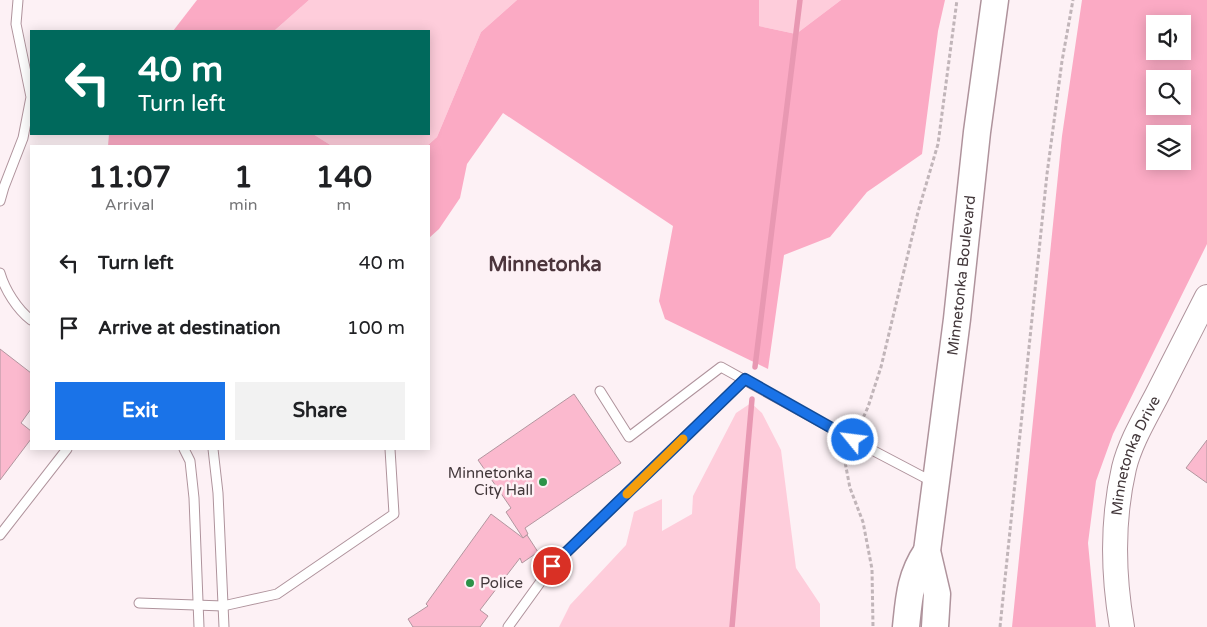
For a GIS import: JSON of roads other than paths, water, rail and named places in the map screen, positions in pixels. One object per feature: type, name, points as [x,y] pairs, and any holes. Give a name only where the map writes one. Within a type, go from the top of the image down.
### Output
[{"type":"main road","name":"Minnetonka Boulevard","points":[[935,627],[937,594],[927,551],[957,319],[978,122],[994,0]]},
{"type":"main road","name":"Minnetonka Boulevard","points":[[906,627],[912,579],[927,551]]},
{"type":"street","name":"Minnetonka Drive","points":[[1122,627],[1117,596],[1114,548],[1118,502],[1124,467],[1139,429],[1207,297]]},
{"type":"lane","points":[[18,0],[16,24],[30,92]]},
{"type":"lane","points":[[0,200],[23,138],[30,102]]},
{"type":"lane","points":[[0,273],[4,286],[30,319]]},
{"type":"lane","points":[[600,391],[628,437],[721,367],[935,484]]},
{"type":"lane","points":[[508,627],[552,566],[745,379]]},
{"type":"lane","points":[[0,535],[66,450]]},
{"type":"lane","points":[[184,450],[190,461],[194,498],[199,627]]},
{"type":"lane","points":[[213,450],[218,493],[224,627]]},
{"type":"lane","points":[[139,603],[223,606],[277,594],[394,514],[390,450]]},
{"type":"waterway","points":[[755,367],[800,0]]},
{"type":"waterway","points":[[732,627],[752,399]]},
{"type":"place","name":"Minnetonka City Hall","points":[[543,482]]},
{"type":"place","name":"Police","points":[[470,583]]},
{"type":"district","name":"Minnetonka","points":[[545,265]]}]
